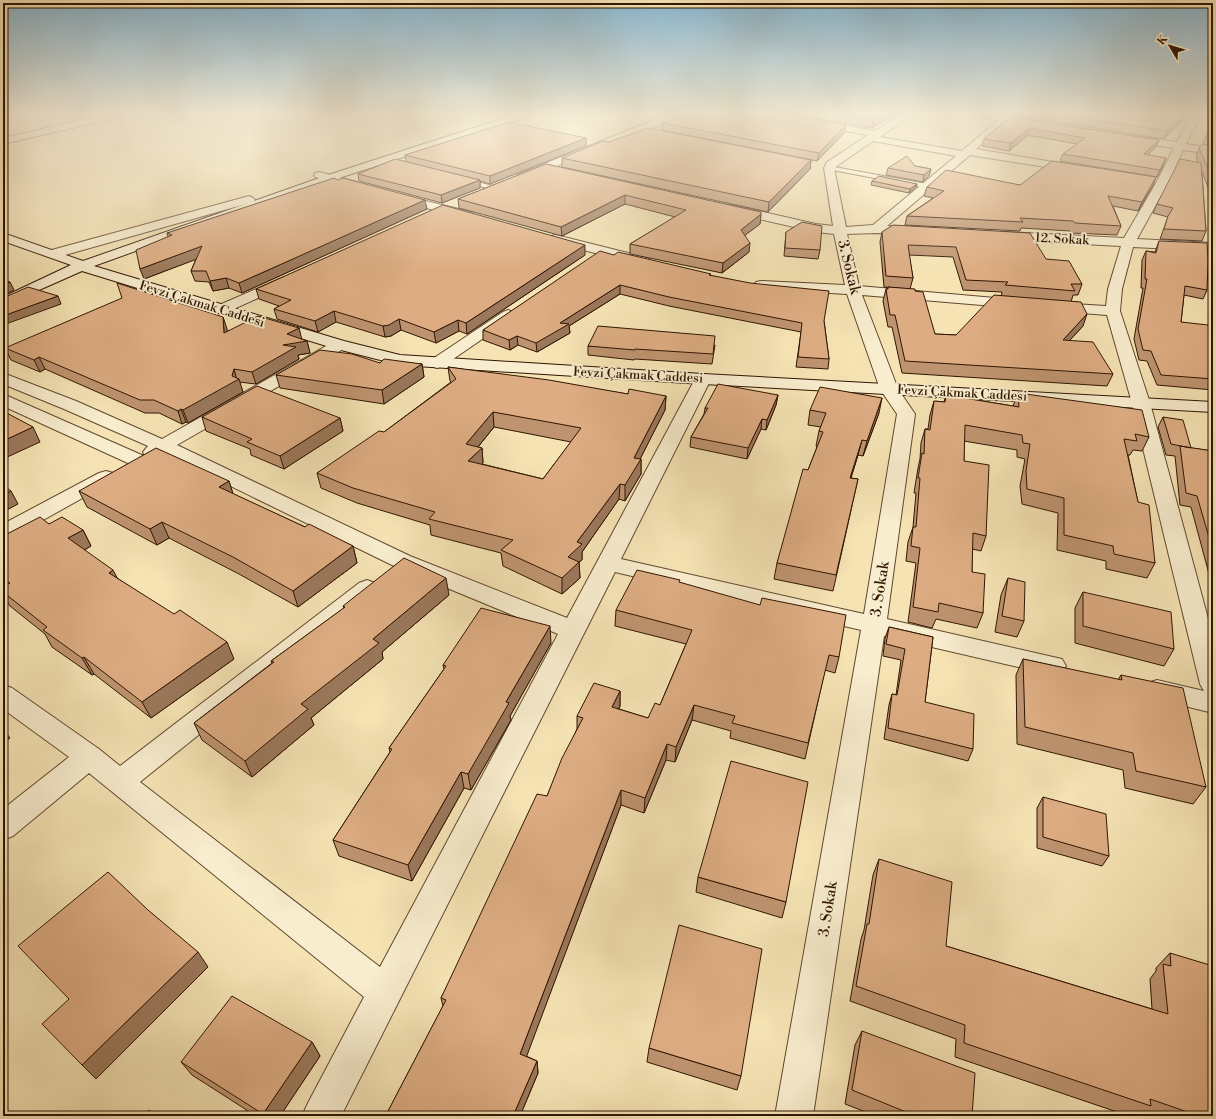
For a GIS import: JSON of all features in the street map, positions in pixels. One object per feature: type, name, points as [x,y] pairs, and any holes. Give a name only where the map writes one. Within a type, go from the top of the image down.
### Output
[{"type":"street","points":[[3,297],[161,230],[353,166]]},
{"type":"street","points":[[3,302],[80,264],[324,176],[361,166]]},
{"type":"street","points":[[876,229],[949,166]]},
{"type":"street","points":[[1059,166],[1084,170]]},
{"type":"street","points":[[1166,166],[1155,182],[1128,243],[1115,289],[1113,311],[1140,403],[1213,684]]},
{"type":"street","points":[[428,215],[544,167],[567,172]]},
{"type":"street","name":"3. Sokak","points":[[794,1116],[874,625],[906,414],[889,389],[853,290],[825,167]]},
{"type":"street","points":[[324,176],[367,188]]},
{"type":"street","points":[[382,192],[480,219]]},
{"type":"street","points":[[53,254],[249,200]]},
{"type":"street","points":[[722,207],[816,228],[840,231],[876,229],[931,232]]},
{"type":"street","points":[[541,235],[601,252],[656,264]]},
{"type":"street","name":"12. Sokak","points":[[994,236],[1213,247]]},
{"type":"street","name":"Fevzi Çakmak Caddesi","points":[[3,237],[80,264],[222,309],[339,345],[400,360],[703,379],[1213,407]]},
{"type":"street","points":[[588,261],[601,252]]},
{"type":"street","points":[[222,309],[293,277]]},
{"type":"street","points":[[746,283],[768,286],[853,290],[1113,311]]},
{"type":"street","points":[[437,363],[522,305]]},
{"type":"street","points":[[3,533],[163,446],[339,345]]},
{"type":"street","points":[[3,378],[70,405],[163,446],[402,560],[573,630]]},
{"type":"street","points":[[321,1116],[703,379]]},
{"type":"street","points":[[3,399],[137,460]]},
{"type":"street","points":[[119,782],[153,757],[402,560]]},
{"type":"street","points":[[608,564],[1074,671]]},
{"type":"street","points":[[1136,686],[1213,703]]},
{"type":"street","points":[[3,695],[89,757],[385,992]]},
{"type":"street","points":[[3,827],[89,757]]},
{"type":"lane","points":[[825,167],[927,186]]},
{"type":"lane","points":[[458,178],[494,188]]},
{"type":"building","points":[[377,166],[424,166],[480,180],[441,195],[358,174]]},
{"type":"building","points":[[450,166],[515,166],[490,176]]},
{"type":"building","points":[[540,166],[556,166],[761,212],[761,214],[741,230],[750,243],[723,263],[630,244],[686,210],[625,195],[561,227],[458,199]]},
{"type":"building","points":[[601,166],[805,166],[769,202]]},
{"type":"building","points":[[891,166],[916,166],[931,169],[924,175],[888,168]]},
{"type":"building","points":[[1045,166],[1086,166],[1156,177],[1142,202],[1108,196],[1121,226],[1020,218],[1023,222],[907,216],[944,191],[927,187],[946,170],[1020,185]]},
{"type":"building","points":[[1137,166],[1162,166],[1160,170]]},
{"type":"building","points":[[1176,166],[1201,166],[1206,231],[1164,229],[1168,216],[1173,208],[1157,204]]},
{"type":"building","points":[[1207,166],[1213,166],[1213,180]]},
{"type":"building","points":[[879,176],[917,184],[910,189],[872,181]]},
{"type":"building","points":[[334,178],[338,180],[343,178],[425,200],[239,283],[226,278],[210,281],[206,271],[191,271],[202,246],[140,269],[136,250],[172,235],[167,233]]},
{"type":"building","points":[[443,205],[585,245],[466,323],[458,320],[434,332],[399,319],[389,325],[383,326],[334,311],[315,321],[274,309],[291,300],[256,289]]},
{"type":"building","points":[[802,222],[822,226],[820,250],[785,248],[786,232]]},
{"type":"building","points":[[893,225],[1030,233],[1046,259],[1069,261],[1082,284],[1071,284],[1075,291],[1005,285],[1008,282],[966,280],[956,247],[908,245],[913,278],[886,276],[882,232]]},
{"type":"building","points":[[1159,241],[1207,243],[1207,290],[1185,286],[1181,322],[1208,325],[1213,333],[1213,379],[1161,375],[1151,351],[1143,350],[1138,329],[1147,279],[1145,279],[1146,251],[1156,253]]},
{"type":"building","points":[[600,251],[614,255],[618,252],[711,274],[709,275],[750,283],[829,291],[824,321],[829,359],[798,357],[802,323],[669,297],[620,285],[560,323],[569,324],[536,343],[517,336],[509,340],[483,330]]},
{"type":"building","points":[[3,280],[10,282],[3,286]]},
{"type":"building","points":[[117,283],[223,317],[224,333],[258,316],[299,328],[287,334],[307,341],[283,345],[296,347],[252,372],[234,369],[232,376],[239,379],[183,410],[181,409],[178,411],[154,400],[140,400],[39,357],[34,360],[5,348],[122,298]]},
{"type":"building","points":[[28,287],[58,296],[3,316],[3,298]]},
{"type":"building","points":[[888,287],[915,289],[915,291],[923,292],[935,334],[956,335],[994,295],[1081,302],[1087,314],[1063,340],[1093,342],[1113,374],[905,361],[895,315],[890,315],[886,289],[888,289]]},
{"type":"building","points":[[598,326],[715,336],[713,354],[588,346]]},
{"type":"building","points":[[320,350],[352,354],[380,363],[384,359],[422,364],[382,390],[276,375]]},
{"type":"building","points":[[448,367],[549,380],[628,394],[629,389],[666,396],[634,458],[641,459],[625,485],[620,484],[577,542],[582,544],[568,557],[579,562],[562,578],[501,550],[513,540],[429,519],[435,512],[353,488],[317,473],[379,431],[384,432],[456,379]],"holes":[[[493,412],[581,428],[543,479],[468,461],[482,448],[466,444]]]},
{"type":"building","points":[[718,384],[778,395],[767,420],[762,419],[748,448],[691,437],[708,408],[705,408]]},
{"type":"building","points":[[257,386],[340,418],[280,456],[247,442],[252,439],[202,417]]},
{"type":"building","points":[[820,387],[882,398],[867,441],[862,440],[850,478],[858,479],[836,575],[777,563],[803,469],[808,470],[823,432],[819,431],[826,413],[810,410]]},
{"type":"building","points":[[1018,393],[1142,410],[1149,437],[1135,434],[1137,441],[1124,439],[1138,502],[1149,505],[1155,563],[1114,554],[1113,546],[1064,535],[1064,498],[1027,489],[1026,471],[1030,444],[1023,443],[1022,435],[965,425],[964,461],[989,465],[986,536],[973,533],[972,572],[985,574],[983,613],[939,603],[938,612],[913,607],[920,548],[911,546],[913,527],[916,527],[920,478],[918,478],[922,453],[924,454],[925,429],[930,430],[934,401],[945,402],[946,395],[1019,407]]},
{"type":"building","points":[[3,411],[33,427],[3,441]]},
{"type":"building","points":[[1163,417],[1183,420],[1191,448],[1171,444]]},
{"type":"building","points":[[1180,446],[1213,451],[1213,551],[1197,496],[1186,493]]},
{"type":"building","points":[[156,448],[229,481],[219,487],[305,527],[309,524],[353,546],[293,591],[233,557],[162,522],[150,529],[79,491]]},
{"type":"building","points":[[3,485],[11,491],[3,495]]},
{"type":"building","points":[[40,517],[49,524],[62,517],[83,530],[68,538],[113,570],[109,573],[174,614],[180,610],[227,642],[142,702],[84,657],[82,658],[43,630],[47,627],[3,592],[3,587],[10,583],[3,578],[3,536]]},
{"type":"building","points":[[404,558],[446,578],[373,639],[379,643],[301,704],[308,709],[245,761],[194,723],[274,662],[271,661],[345,607],[343,606]]},
{"type":"building","points":[[637,570],[680,580],[679,582],[760,605],[762,598],[846,615],[839,657],[829,655],[808,743],[732,723],[735,716],[694,705],[676,747],[667,744],[645,798],[621,790],[520,1054],[537,1061],[513,1116],[388,1116],[386,1115],[446,1000],[441,998],[537,794],[547,796],[562,758],[583,718],[577,716],[594,683],[620,691],[612,707],[648,718],[655,703],[660,705],[692,630],[616,610]]},
{"type":"building","points":[[1008,578],[1025,582],[1024,621],[1002,616]]},
{"type":"building","points":[[1083,592],[1171,612],[1174,649],[1083,626]]},
{"type":"building","points":[[481,608],[550,626],[506,702],[509,703],[468,774],[461,772],[408,865],[333,840],[392,749],[389,748],[446,666],[443,665]]},
{"type":"building","points":[[889,627],[933,637],[925,702],[974,714],[973,749],[888,728],[892,694],[897,695],[905,649],[886,644]]},
{"type":"building","points":[[1023,659],[1122,680],[1121,675],[1183,688],[1206,787],[1136,771],[1133,753],[1025,727]]},
{"type":"building","points":[[731,761],[808,782],[786,902],[698,877]]},
{"type":"building","points":[[1043,797],[1106,814],[1109,856],[1043,837]]},
{"type":"building","points":[[879,859],[952,882],[946,946],[1168,1014],[1163,964],[1171,966],[1170,953],[1213,966],[1213,1116],[1199,1116],[1150,1099],[1151,1106],[964,1043],[965,1025],[856,986],[867,924],[869,924]]},
{"type":"building","points":[[108,872],[148,910],[198,952],[82,1065],[42,1024],[69,999],[18,946]]},
{"type":"building","points":[[679,925],[762,949],[741,1076],[649,1048]]},
{"type":"building","points":[[232,996],[312,1042],[263,1114],[181,1062]]},
{"type":"building","points":[[862,1031],[975,1073],[972,1116],[916,1116],[852,1090]]},
{"type":"building","points":[[149,1110],[156,1116],[144,1116]]}]
